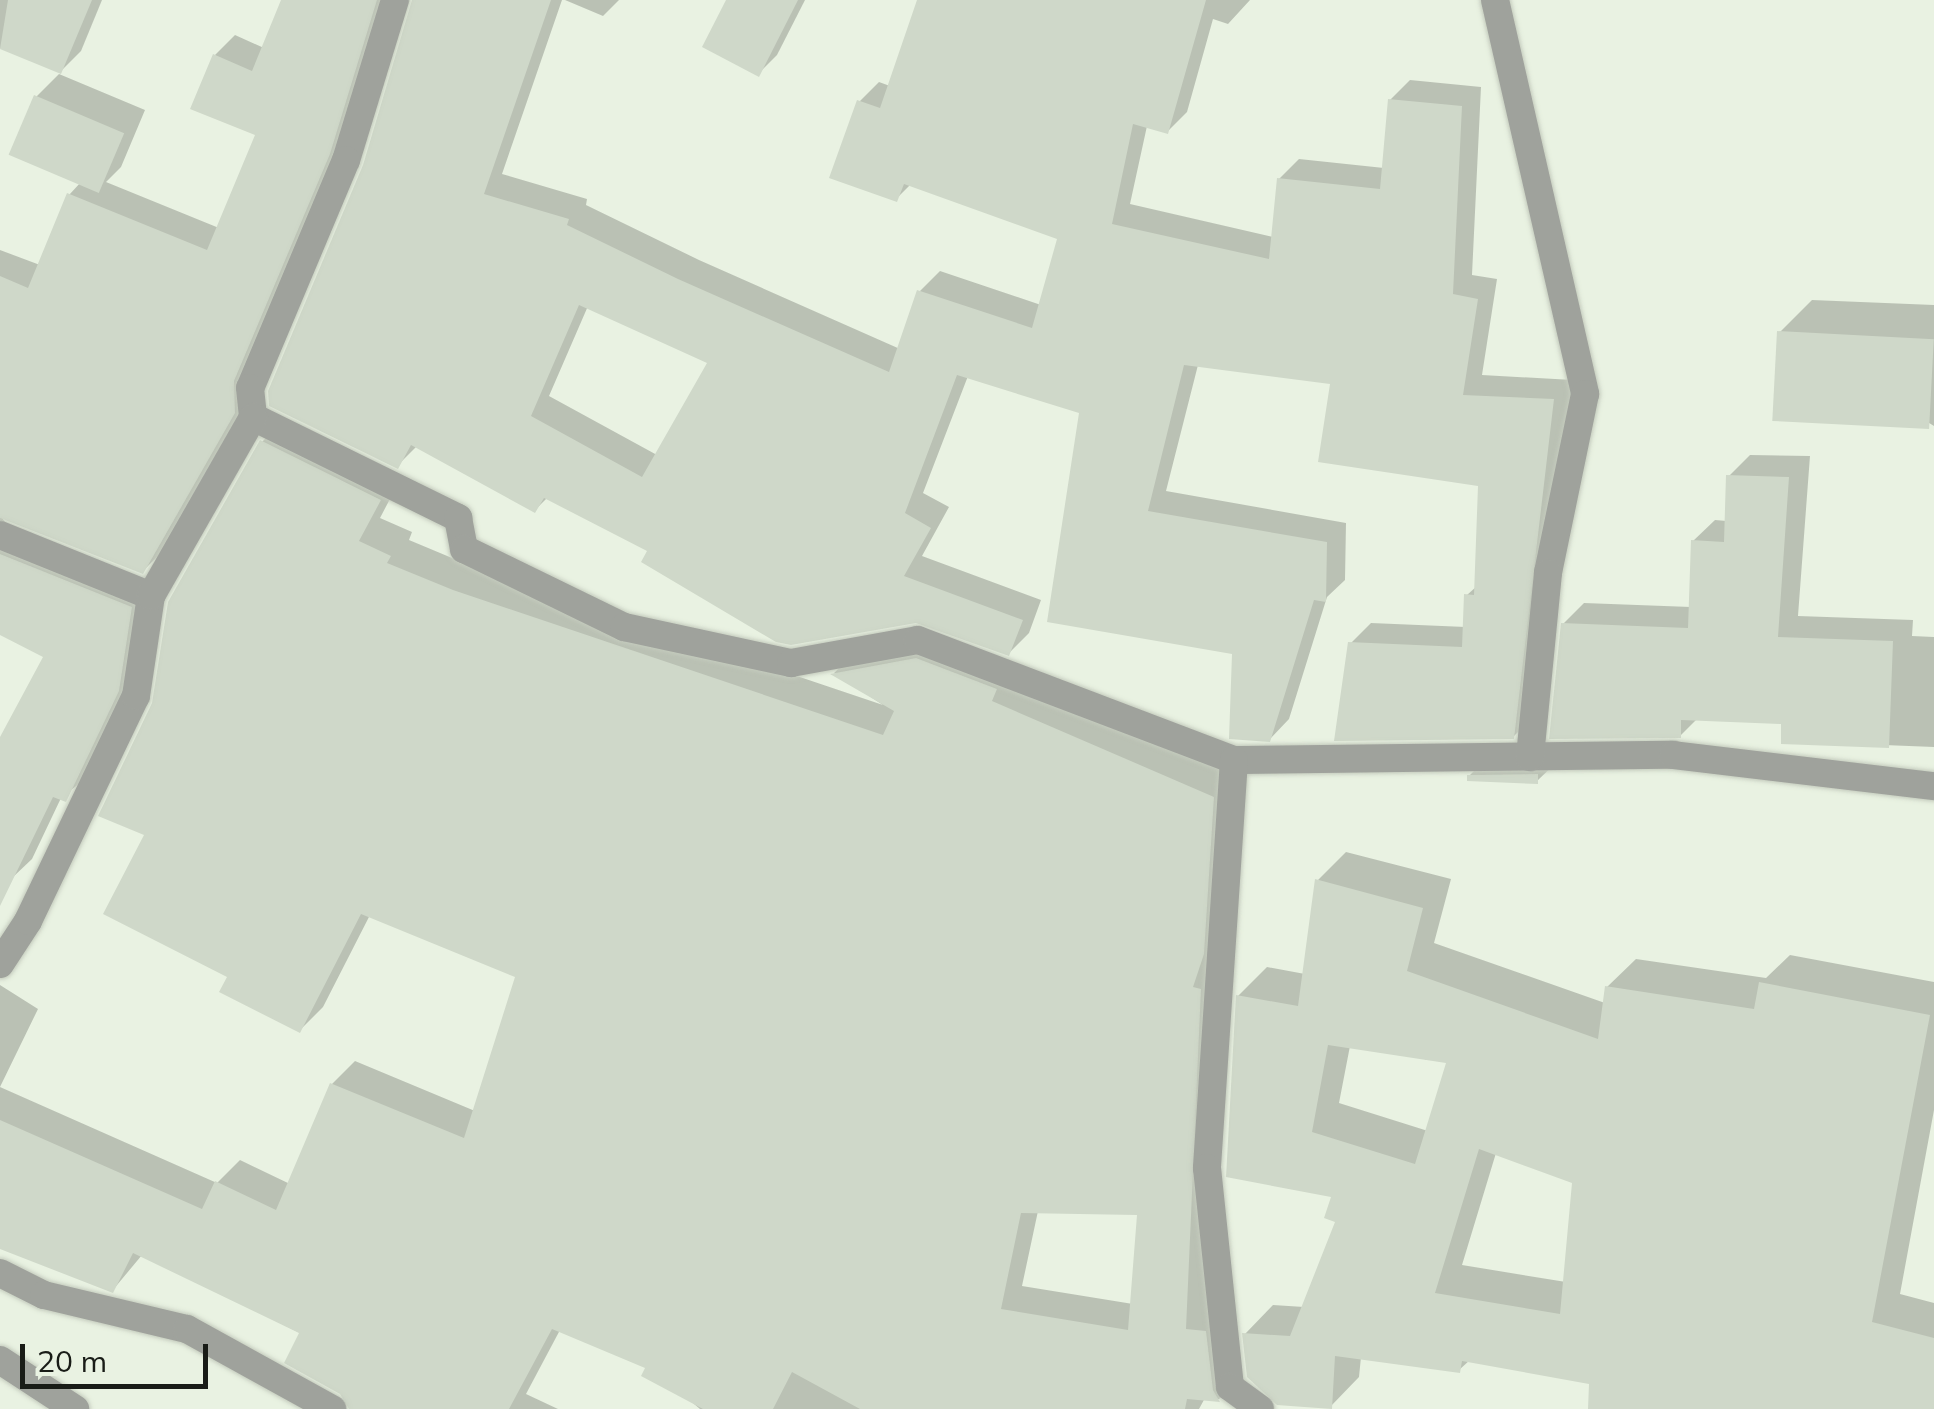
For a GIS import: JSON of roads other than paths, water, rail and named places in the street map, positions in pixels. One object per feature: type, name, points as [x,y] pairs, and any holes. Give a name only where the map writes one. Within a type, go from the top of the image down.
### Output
[{"type":"street","points":[[0,964],[28,921],[136,696],[151,596],[253,417],[250,388],[346,160],[396,0]]},
{"type":"street","points":[[1495,0],[1584,394],[1548,573],[1530,757]]},
{"type":"street","points":[[253,417],[458,518],[464,549],[624,627],[791,664],[918,640],[1234,760],[1673,755],[1934,786]]},
{"type":"street","points":[[0,535],[151,596]]},
{"type":"street","points":[[1234,760],[1207,1168],[1230,1387],[1260,1409]]},
{"type":"street","points":[[0,1274],[44,1295],[187,1329],[332,1409]]},
{"type":"street","points":[[0,1360],[75,1409]]}]
